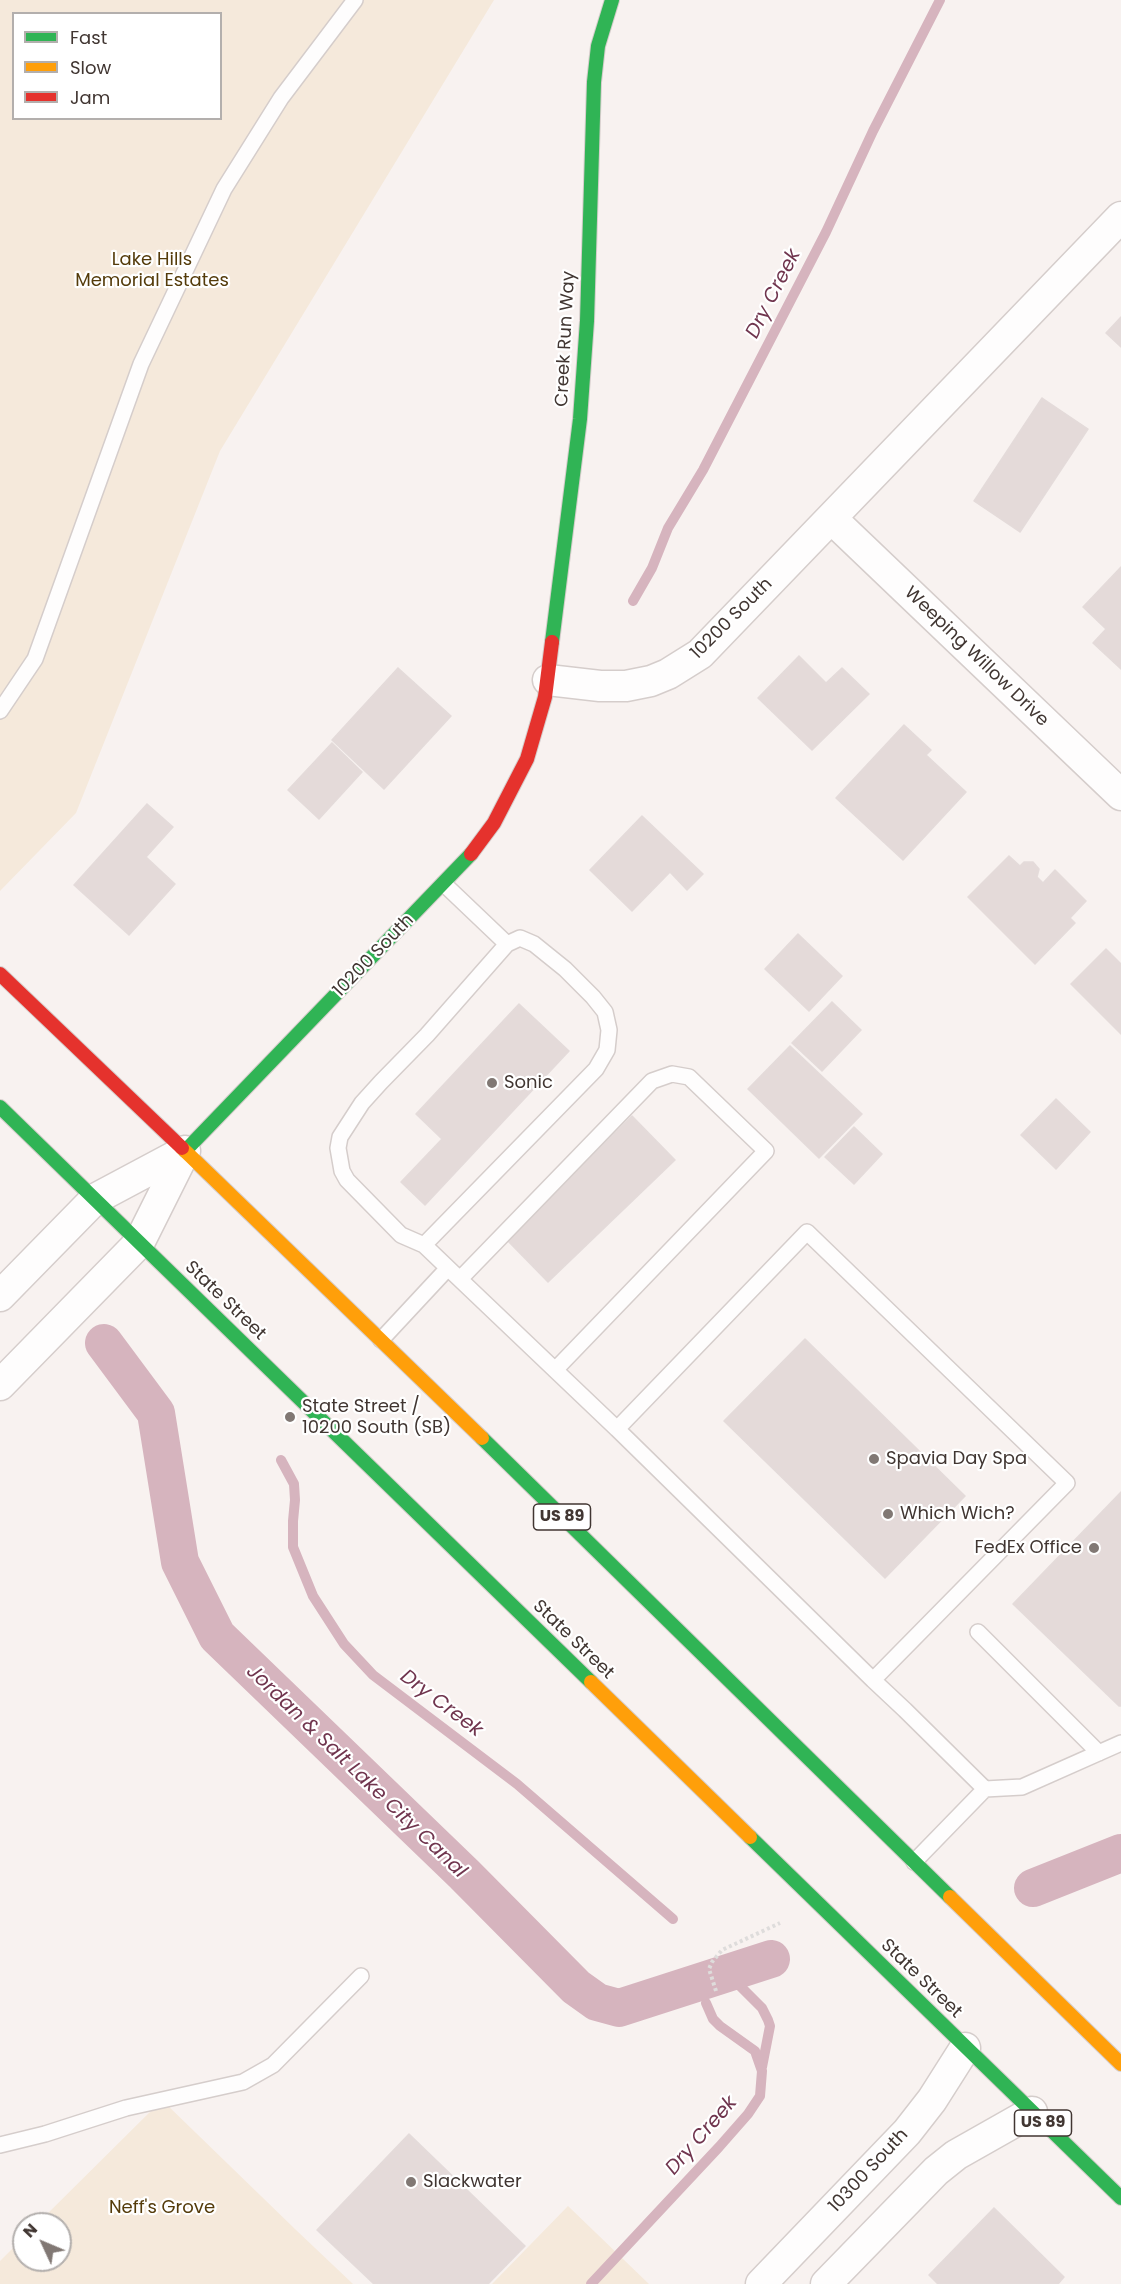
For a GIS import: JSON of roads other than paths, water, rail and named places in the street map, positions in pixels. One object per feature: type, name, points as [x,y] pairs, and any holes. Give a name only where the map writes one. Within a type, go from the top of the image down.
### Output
[{"type":"main road","name":"Creek Run Way","points":[[548,680],[580,408],[587,321],[594,82],[598,46],[612,0]]},
{"type":"main road","name":"10200 South","points":[[185,1150],[470,855],[494,823],[527,759],[537,729],[548,680]]},
{"type":"main road","name":"US 89","points":[[0,974],[185,1150],[1121,2064]]},
{"type":"main road","name":"State Street","points":[[0,1107],[1121,2198]]},
{"type":"street","name":"10200 South","points":[[548,680],[600,686],[626,686],[651,681],[685,665],[700,654],[1121,218]]},
{"type":"street","name":"Weeping Willow Drive","points":[[831,518],[1121,795]]},
{"type":"street","name":"10200 South","points":[[0,1296],[95,1199],[185,1150]]},
{"type":"street","name":"10200 South","points":[[0,1385],[139,1243],[185,1150]]},
{"type":"street","name":"10300 South","points":[[761,2284],[907,2132],[932,2100],[966,2048]]},
{"type":"street","points":[[826,2284],[936,2171],[980,2140],[1032,2112]]},
{"type":"lane","points":[[0,711],[35,659],[141,364],[224,189],[281,98],[355,0]]},
{"type":"lane","points":[[444,884],[507,944]]},
{"type":"lane","points":[[424,1245],[596,1069],[607,1050],[609,1030],[604,1012],[593,997],[565,969],[534,944],[520,938],[507,944],[427,1035],[362,1103],[340,1137],[338,1148],[342,1171],[347,1180],[401,1235],[424,1245],[454,1273],[985,1789]]},
{"type":"lane","points":[[381,1341],[652,1081],[672,1074],[689,1077],[766,1151],[555,1370]]},
{"type":"lane","points":[[617,1429],[807,1232],[1066,1483],[873,1680]]},
{"type":"lane","points":[[978,1632],[1099,1753]]},
{"type":"lane","points":[[914,1862],[985,1789],[1022,1787],[1121,1743]]},
{"type":"lane","points":[[0,2145],[45,2134],[126,2108],[243,2082],[273,2065],[361,1976]]},
{"type":"waterway","name":"Dry Creek","points":[[633,601],[652,568],[668,528],[703,470],[826,232],[873,131],[940,0]]},
{"type":"waterway","name":"Jordan & Salt Lake City Canal","points":[[104,1343],[156,1413],[180,1562],[217,1636],[464,1874],[576,1987],[597,2002],[619,2008],[771,1959]]},
{"type":"waterway","name":"Dry Creek","points":[[281,1460],[294,1484],[293,1547],[313,1596],[344,1644],[373,1675],[517,1784],[673,1919]]},
{"type":"waterway","name":"Jordan & Salt Lake City Canal","points":[[1033,1888],[1121,1853]]},
{"type":"waterway","points":[[727,1973],[762,2008],[768,2020],[770,2026],[762,2067]]},
{"type":"waterway","name":"Dry Creek","points":[[591,2284],[719,2147],[748,2114],[760,2096],[762,2071],[755,2051],[720,2026],[713,2019],[706,2003]]},
{"type":"place","name":"Sonic","points":[[492,1083]]},
{"type":"place","name":"State Street / 10200 South (SB)","points":[[290,1417]]},
{"type":"place","name":"Spavia Day Spa","points":[[874,1459]]},
{"type":"place","name":"Which Wich?","points":[[888,1514]]},
{"type":"place","name":"FedEx Office","points":[[1094,1548]]},
{"type":"place","name":"Slackwater","points":[[411,2182]]},
{"type":"park label","name":"Lake Hills Memorial Estates","points":[[152,270]]},
{"type":"park label","name":"Neff's Grove","points":[[162,2208]]}]
